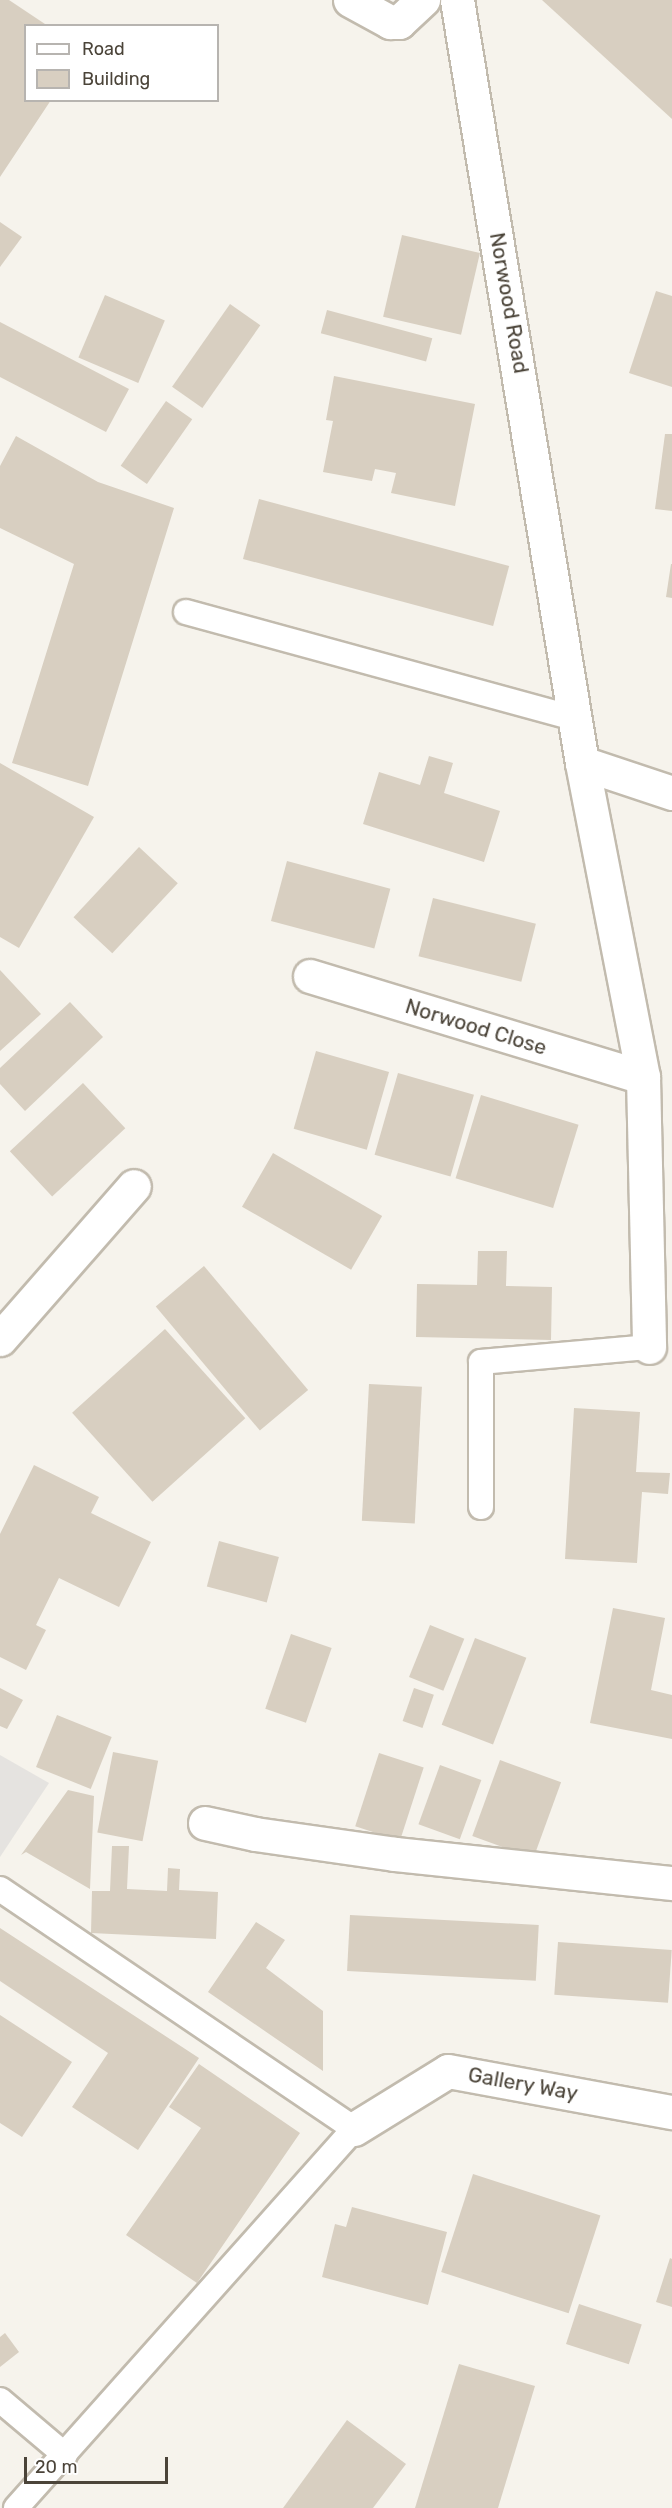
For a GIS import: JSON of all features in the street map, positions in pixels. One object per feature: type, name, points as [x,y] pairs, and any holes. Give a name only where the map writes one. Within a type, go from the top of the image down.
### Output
[{"type":"street","points":[[350,0],[390,22],[399,22],[423,0]]},
{"type":"street","name":"Norwood Road","points":[[457,0],[560,606],[582,763],[643,1077],[649,1347]]},
{"type":"street","points":[[582,763],[672,793]]},
{"type":"street","name":"Norwood Close","points":[[310,976],[643,1077]]},
{"type":"street","points":[[4,1320],[134,1186]]},
{"type":"street","points":[[205,1823],[255,1834],[395,1854],[672,1883]]},
{"type":"street","name":"Gallery Way","points":[[354,2129],[448,2070],[672,2112]]},
{"type":"lane","points":[[186,612],[576,719]]},
{"type":"lane","points":[[480,1508],[481,1362],[649,1347]]},
{"type":"lane","points":[[0,1889],[354,2129],[16,2508]]},
{"type":"lane","points":[[0,2400],[65,2455]]},
{"type":"shaded area","points":[[0,1755],[49,1783],[0,1857]]},
{"type":"building","points":[[0,0],[9,0],[45,24],[24,24],[24,102],[50,102],[0,177]]},
{"type":"building","points":[[542,0],[672,0],[672,119]]},
{"type":"building","points":[[0,222],[22,237],[0,267]]},
{"type":"building","points":[[402,235],[480,253],[461,335],[383,317]]},
{"type":"building","points":[[656,291],[672,296],[672,387],[629,373]]},
{"type":"building","points":[[105,295],[165,320],[138,383],[78,358]]},
{"type":"building","points":[[230,304],[260,325],[202,408],[172,387]]},
{"type":"building","points":[[327,310],[432,338],[426,361],[321,333]]},
{"type":"building","points":[[0,322],[129,389],[106,432],[0,377]]},
{"type":"building","points":[[334,376],[475,404],[455,506],[391,493],[396,473],[375,469],[372,481],[323,472],[333,421],[326,420]]},
{"type":"building","points":[[166,401],[192,419],[147,484],[121,466]]},
{"type":"building","points":[[665,434],[672,434],[672,511],[655,509]]},
{"type":"building","points":[[16,436],[98,482],[174,508],[88,786],[12,763],[74,564],[0,528],[0,466]]},
{"type":"building","points":[[259,499],[509,566],[493,626],[243,559]]},
{"type":"building","points":[[672,564],[672,598],[666,597]]},
{"type":"building","points":[[429,756],[453,763],[444,793],[500,811],[484,862],[363,824],[379,772],[420,785]]},
{"type":"building","points":[[0,763],[94,817],[19,948],[0,937]]},
{"type":"building","points":[[139,847],[178,883],[112,953],[74,917]]},
{"type":"building","points":[[287,861],[390,889],[374,949],[271,921]]},
{"type":"building","points":[[433,898],[536,924],[521,982],[418,956]]},
{"type":"building","points":[[0,970],[41,1014],[0,1051]]},
{"type":"building","points":[[70,1002],[103,1037],[25,1111],[0,1084],[0,1068]]},
{"type":"building","points":[[316,1051],[389,1072],[367,1150],[294,1129]]},
{"type":"building","points":[[398,1073],[474,1095],[451,1176],[375,1155]]},
{"type":"building","points":[[83,1083],[125,1128],[52,1197],[10,1151]]},
{"type":"building","points":[[481,1095],[579,1125],[553,1208],[456,1178]]},
{"type":"building","points":[[273,1153],[382,1216],[351,1270],[242,1207]]},
{"type":"building","points":[[478,1251],[507,1251],[506,1286],[552,1287],[551,1340],[416,1337],[417,1284],[477,1285]]},
{"type":"building","points":[[204,1266],[308,1390],[260,1431],[156,1306]]},
{"type":"building","points":[[165,1329],[245,1418],[152,1502],[72,1413]]},
{"type":"building","points":[[369,1384],[422,1387],[415,1524],[362,1521]]},
{"type":"building","points":[[574,1408],[640,1412],[636,1472],[670,1473],[668,1494],[642,1492],[637,1563],[565,1559]]},
{"type":"building","points":[[34,1465],[99,1497],[91,1513],[151,1542],[119,1607],[59,1578],[36,1625],[46,1630],[26,1670],[0,1657],[0,1534]]},
{"type":"building","points":[[219,1541],[279,1557],[267,1602],[207,1586]]},
{"type":"building","points":[[613,1608],[665,1618],[651,1690],[672,1695],[672,1739],[590,1723]]},
{"type":"building","points":[[430,1625],[464,1639],[443,1691],[409,1677]]},
{"type":"building","points":[[291,1634],[332,1648],[306,1723],[265,1709]]},
{"type":"building","points":[[475,1638],[526,1658],[493,1745],[442,1725]]},
{"type":"building","points":[[0,1688],[23,1700],[7,1729],[0,1726]]},
{"type":"building","points":[[414,1688],[434,1695],[422,1728],[403,1721]]},
{"type":"building","points":[[57,1715],[112,1737],[91,1789],[36,1767]]},
{"type":"building","points":[[113,1752],[158,1761],[143,1841],[97,1832]]},
{"type":"building","points":[[379,1753],[424,1768],[400,1841],[355,1826]]},
{"type":"building","points":[[500,1760],[561,1782],[533,1858],[472,1836]]},
{"type":"building","points":[[440,1765],[481,1780],[460,1839],[418,1824]]},
{"type":"building","points":[[68,1790],[94,1796],[90,1889],[26,1852],[21,1855]]},
{"type":"building","points":[[112,1846],[129,1846],[127,1889],[167,1891],[168,1868],[180,1869],[179,1890],[218,1892],[216,1939],[91,1933],[92,1891],[110,1891]]},
{"type":"building","points":[[350,1915],[539,1925],[536,1981],[347,1971]]},
{"type":"building","points":[[256,1922],[285,1940],[266,1968],[323,2011],[323,2071],[208,1992]]},
{"type":"building","points":[[0,1928],[199,2058],[138,2150],[72,2107],[108,2053],[0,1981]]},
{"type":"building","points":[[558,1942],[672,1950],[668,2003],[554,1995]]},
{"type":"building","points":[[0,2015],[72,2062],[22,2137],[0,2123]]},
{"type":"building","points":[[199,2064],[300,2133],[197,2283],[126,2235],[201,2128],[169,2107]]},
{"type":"building","points":[[473,2174],[600,2215],[569,2313],[441,2272]]},
{"type":"building","points":[[352,2207],[447,2232],[428,2305],[322,2277],[335,2224],[346,2227]]},
{"type":"building","points":[[670,2258],[672,2259],[672,2307],[656,2302]]},
{"type":"building","points":[[579,2304],[642,2324],[629,2364],[566,2344]]},
{"type":"building","points":[[5,2333],[19,2352],[0,2367],[0,2337]]},
{"type":"building","points":[[459,2364],[535,2386],[498,2508],[415,2508]]},
{"type":"building","points":[[347,2420],[406,2464],[373,2508],[283,2508]]}]
